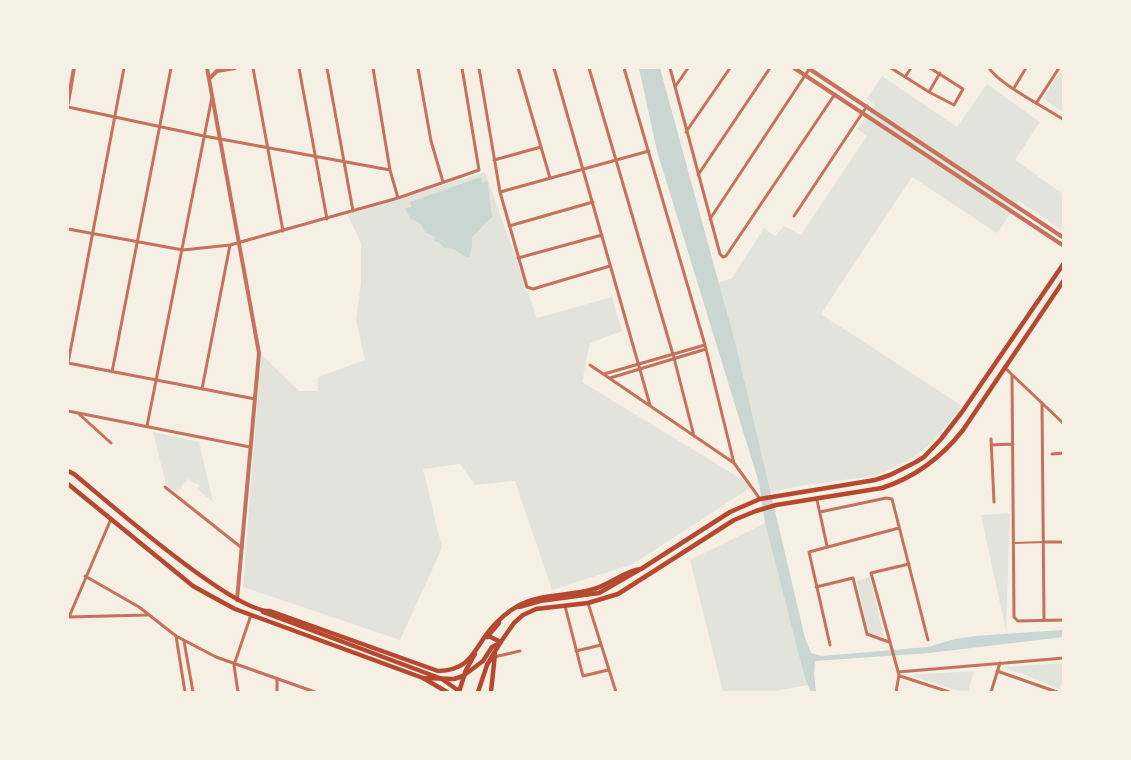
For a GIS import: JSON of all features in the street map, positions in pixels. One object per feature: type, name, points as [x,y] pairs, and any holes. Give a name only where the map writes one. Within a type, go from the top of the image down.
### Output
[{"type":"main road","points":[[68,471],[199,575],[237,600],[263,612],[442,679],[460,693],[466,670],[484,641],[499,622],[519,607],[540,601],[599,593],[730,512],[761,499],[876,480],[924,457],[962,412],[1064,263]]},
{"type":"main road","points":[[478,693],[487,665],[514,623],[524,615],[549,607],[603,600],[627,589],[734,520],[756,511],[776,505],[882,488],[897,483],[927,467],[951,445],[1064,280]]},
{"type":"main road","points":[[68,484],[193,586],[235,609],[423,678],[447,693]]},
{"type":"main road","points":[[263,612],[270,611],[438,671],[459,668],[466,663],[494,625],[520,604],[546,596],[592,590],[609,584],[634,570],[641,569]]},
{"type":"main road","points":[[486,635],[500,643]]},
{"type":"main road","points":[[423,678],[454,679],[463,675],[483,661],[492,647],[500,643]]},
{"type":"main road","points":[[491,693],[494,657],[500,643]]},
{"type":"street","points":[[68,102],[74,68]]},
{"type":"street","points":[[124,68],[68,363],[255,399]]},
{"type":"street","points":[[112,372],[171,68]]},
{"type":"street","points":[[207,68],[259,353],[237,600]]},
{"type":"street","points":[[209,82],[213,73],[235,68]]},
{"type":"street","points":[[253,68],[283,231]]},
{"type":"street","points":[[299,68],[327,219]]},
{"type":"street","points":[[327,68],[353,211]]},
{"type":"street","points":[[373,68],[390,170],[398,198]]},
{"type":"street","points":[[418,68],[431,141],[443,182]]},
{"type":"street","points":[[68,229],[183,250],[230,245],[398,198],[479,170],[462,68]]},
{"type":"street","points":[[479,68],[500,192],[518,258],[530,289],[610,266]]},
{"type":"street","points":[[518,68],[550,178]]},
{"type":"street","points":[[554,68],[650,405]]},
{"type":"street","points":[[589,68],[694,436]]},
{"type":"street","points":[[624,68],[705,347],[734,463]]},
{"type":"street","points":[[670,68],[710,219],[720,254],[723,257],[726,256],[835,94]]},
{"type":"street","points":[[675,87],[688,68]]},
{"type":"street","points":[[687,132],[730,68]]},
{"type":"street","points":[[698,175],[770,68]]},
{"type":"street","points":[[794,68],[1064,246]]},
{"type":"street","points":[[710,219],[809,68],[1064,238]]},
{"type":"street","points":[[891,68],[952,105],[963,91],[961,87],[930,68]]},
{"type":"street","points":[[905,77],[911,68]]},
{"type":"street","points":[[989,68],[994,74],[1063,117]]},
{"type":"street","points":[[1014,87],[1026,68]]},
{"type":"street","points":[[1037,102],[1061,68]]},
{"type":"street","points":[[929,92],[940,74]]},
{"type":"street","points":[[147,426],[212,95]]},
{"type":"street","points":[[794,216],[867,106]]},
{"type":"street","points":[[68,107],[204,136],[390,170]]},
{"type":"street","points":[[920,151],[924,145]]},
{"type":"street","points":[[493,160],[541,147]]},
{"type":"street","points":[[500,192],[649,151]]},
{"type":"street","points":[[509,226],[593,202]]},
{"type":"street","points":[[518,258],[602,235]]},
{"type":"street","points":[[202,389],[230,245]]},
{"type":"street","points":[[604,374],[705,347]]},
{"type":"street","points":[[610,378],[673,356]]},
{"type":"street","points":[[590,365],[734,463],[761,499]]},
{"type":"street","points":[[1004,367],[1064,424]]},
{"type":"street","points":[[1012,375],[1015,620],[1064,620]]},
{"type":"street","points":[[1042,403],[1044,620]]},
{"type":"street","points":[[68,411],[250,447]]},
{"type":"street","points":[[78,413],[111,443]]},
{"type":"street","points":[[991,439],[994,502]]},
{"type":"street","points":[[992,445],[1013,444]]},
{"type":"street","points":[[1052,454],[1064,453]]},
{"type":"street","points":[[165,487],[242,548]]},
{"type":"street","points":[[820,512],[886,498],[892,499],[928,640]]},
{"type":"street","points":[[817,500],[827,546]]},
{"type":"street","points":[[111,519],[68,617],[147,615]]},
{"type":"street","points":[[830,645],[809,552],[899,528]]},
{"type":"street","points":[[1014,543],[1064,542]]},
{"type":"street","points":[[896,693],[898,674],[871,573],[909,564]]},
{"type":"street","points":[[85,576],[139,607],[184,641],[234,665],[313,692]]},
{"type":"street","points":[[816,587],[852,578],[867,634],[889,642]]},
{"type":"street","points":[[588,603],[616,693]]},
{"type":"street","points":[[565,606],[583,676],[608,670]]},
{"type":"street","points":[[238,693],[234,665],[251,615]]},
{"type":"street","points":[[176,636],[185,693]]},
{"type":"street","points":[[184,641],[193,693]]},
{"type":"street","points":[[576,651],[601,645]]},
{"type":"street","points":[[494,657],[520,651]]},
{"type":"street","points":[[898,674],[1064,658]]},
{"type":"street","points":[[991,693],[1000,663]]},
{"type":"street","points":[[997,671],[1057,693]]},
{"type":"street","points":[[898,674],[949,693]]},
{"type":"street","points":[[276,678],[277,693]]},
{"type":"shaded area","points":[[639,68],[660,68],[736,346],[805,638],[811,653],[822,656],[928,647],[975,636],[1063,630],[1063,637],[929,653],[815,661],[816,692],[811,692],[805,678],[765,523],[759,483],[657,151]]},
{"type":"shaded area","points":[[1060,72],[1064,74],[1064,108],[1062,111],[1043,99]]},
{"type":"shaded area","points":[[882,76],[957,127],[987,84],[1040,122],[1015,160],[1063,194],[1063,231],[1019,201],[997,233],[912,177],[821,314],[962,406],[933,442],[908,461],[875,476],[771,492],[718,283],[732,278],[764,228],[775,236],[784,226],[801,235],[867,136],[857,129],[875,105],[867,99]]},
{"type":"shaded area","points":[[485,172],[537,318],[612,297],[622,331],[590,343],[582,382],[753,486],[633,564],[552,590],[515,481],[475,485],[460,464],[423,469],[442,548],[400,640],[243,587],[261,354],[299,391],[318,391],[318,377],[365,360],[356,319],[361,284],[361,243],[347,214]]},
{"type":"shaded area","points":[[481,177],[482,183],[487,181],[493,217],[472,237],[469,258],[454,249],[444,248],[440,243],[434,241],[435,237],[425,232],[421,224],[410,218],[405,208],[412,207],[410,202]]},
{"type":"shaded area","points":[[153,432],[199,442],[213,502],[197,489],[200,486],[187,479],[177,493],[166,485]]},
{"type":"shaded area","points":[[1010,513],[1006,631],[981,515]]},
{"type":"shaded area","points":[[765,523],[808,685],[769,692],[723,692],[690,560]]},
{"type":"shaded area","points":[[870,577],[884,637],[868,633],[857,581]]},
{"type":"shaded area","points":[[1063,663],[1063,680],[1060,689],[1004,667]]},
{"type":"shaded area","points":[[974,671],[968,692],[909,675]]}]
